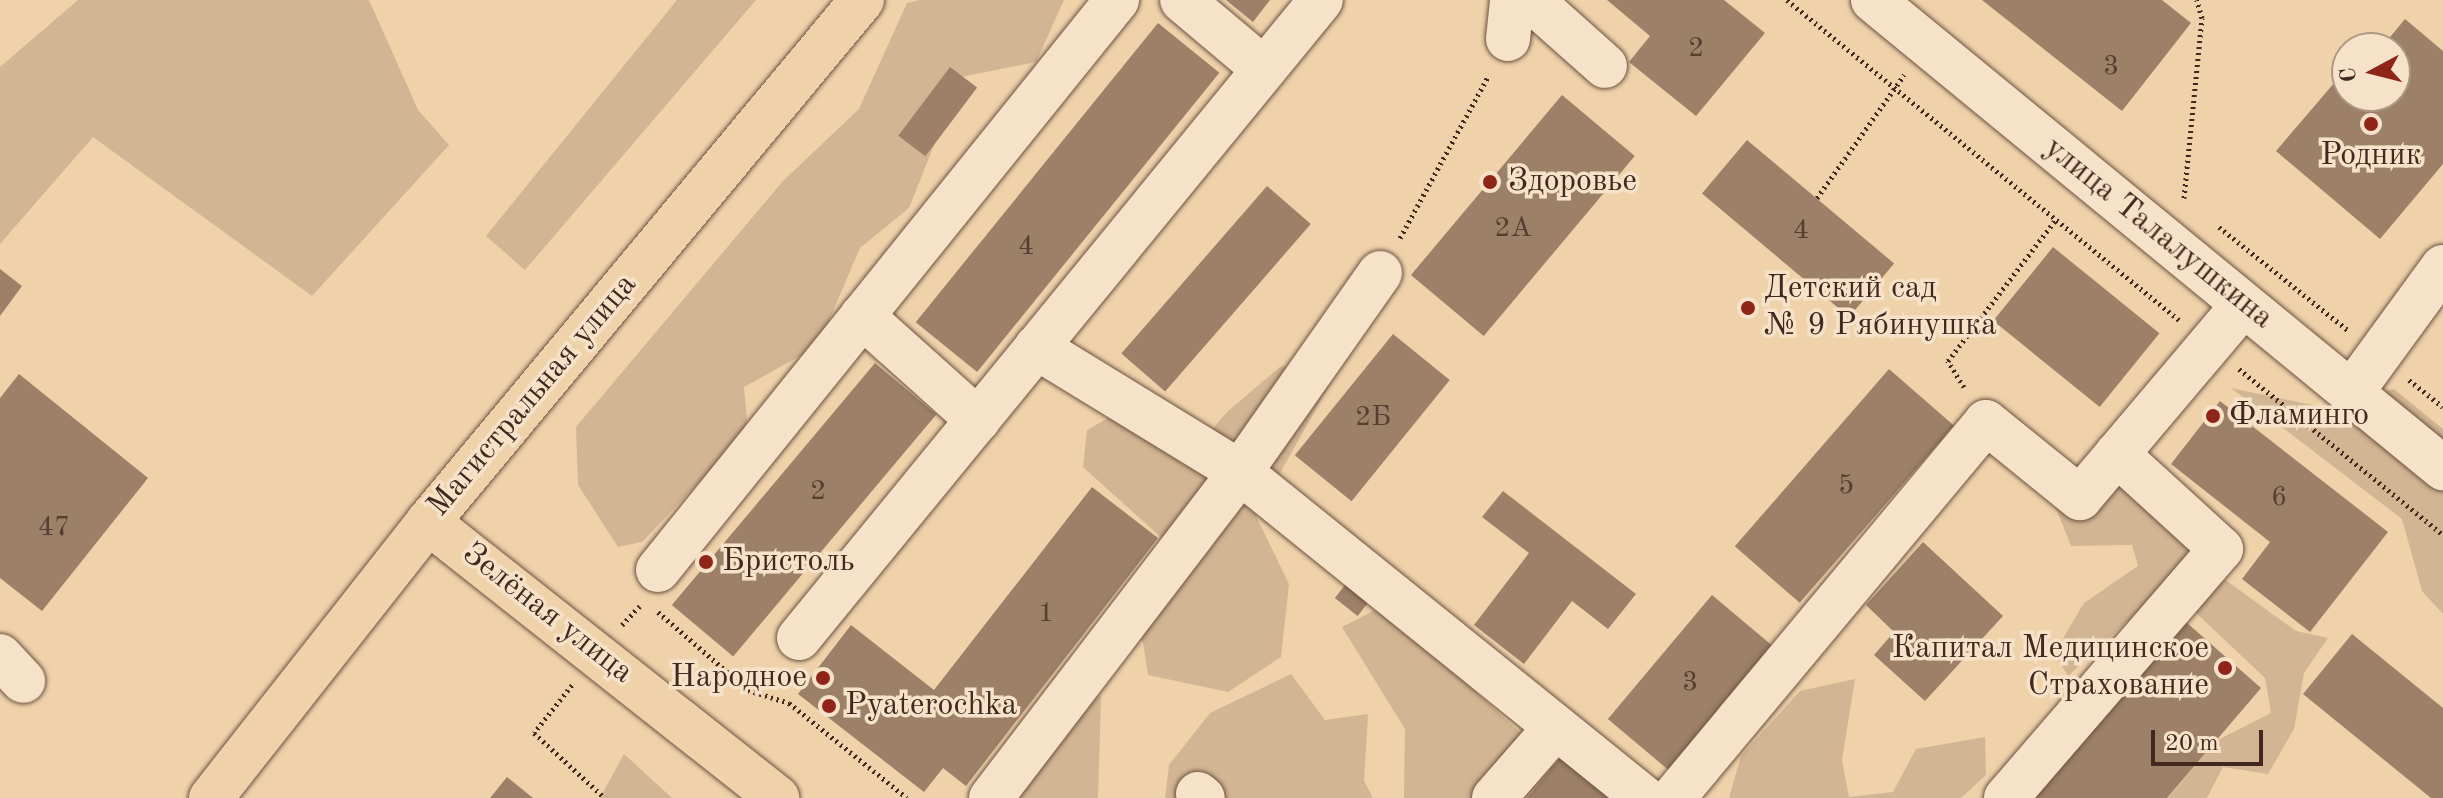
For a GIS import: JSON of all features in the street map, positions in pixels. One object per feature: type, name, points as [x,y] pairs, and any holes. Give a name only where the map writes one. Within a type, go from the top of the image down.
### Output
[{"type":"main road","name":"Магистральная улица","points":[[211,798],[428,522],[862,0]]},
{"type":"main road","name":"Зелёная улица","points":[[428,522],[597,652],[777,798]]},
{"type":"street","points":[[657,590],[862,316],[1117,0]]},
{"type":"street","points":[[1182,0],[1264,69]]},
{"type":"street","points":[[799,638],[1321,0]]},
{"type":"street","points":[[1531,0],[1605,66]]},
{"type":"street","name":"улица Талалушкина","points":[[1884,4],[2443,468]]},
{"type":"street","points":[[2351,393],[2443,267]]},
{"type":"street","points":[[991,798],[1240,472],[1380,273]]},
{"type":"street","points":[[1673,798],[1986,422],[2080,498],[2243,305]]},
{"type":"street","points":[[862,316],[978,420]]},
{"type":"street","points":[[1036,347],[1240,472],[1644,798]]},
{"type":"street","points":[[2006,798],[2221,549],[2117,454]]},
{"type":"street","points":[[1494,798],[1556,727]]},
{"type":"path","points":[[1787,0],[2443,535]]},
{"type":"path","points":[[2184,198],[2202,18],[2197,0]]},
{"type":"path","points":[[1380,273],[1510,19]]},
{"type":"path","points":[[1817,198],[1863,133]]},
{"type":"path","points":[[2173,189],[2196,208]]},
{"type":"path","points":[[2208,218],[2443,407]]},
{"type":"path","points":[[1986,422],[1948,361],[2056,219]]},
{"type":"path","points":[[657,590],[748,690],[789,703],[907,798]]},
{"type":"path","points":[[597,652],[534,733],[605,798]]},
{"type":"shaded area","points":[[78,0],[369,0],[418,110],[449,145],[312,296],[93,137],[0,244],[0,67]]},
{"type":"shaded area","points":[[677,0],[756,0],[525,270],[486,236]]},
{"type":"shaded area","points":[[920,0],[1064,0],[1036,62],[961,77],[909,208],[860,248],[818,346],[744,387],[748,431],[642,542],[618,547],[578,485],[576,427],[783,181],[859,109],[907,3]]},
{"type":"shaded area","points":[[1345,357],[1256,516],[1289,584],[1281,657],[1228,692],[1148,675],[1143,642],[1118,610],[1166,542],[1083,467],[1087,430],[1142,399],[1195,449],[1228,411],[1280,367]]},
{"type":"shaded area","points":[[2231,388],[2322,407],[2394,389],[2443,429],[2443,614],[2422,591],[2402,519]]},
{"type":"shaded area","points":[[2120,487],[2201,553],[2068,676],[2054,653],[2084,603],[2138,566],[2132,545],[2071,546],[2052,498]]},
{"type":"shaded area","points":[[2213,571],[2296,631],[2328,638],[2304,673],[2294,729],[2268,774],[2223,767],[2207,798],[2168,798],[2216,741],[2271,713],[2265,678],[2192,609]]},
{"type":"shaded area","points":[[1383,606],[1555,765],[1527,798],[1404,798],[1405,729],[1342,627]]},
{"type":"shaded area","points":[[1291,674],[1325,720],[1368,714],[1364,781],[1373,798],[1165,798],[1169,765],[1210,713]]},
{"type":"shaded area","points":[[1855,679],[1842,760],[1849,797],[1893,792],[1916,749],[1985,737],[1986,775],[1961,798],[1729,798],[1741,756],[1800,691]]},
{"type":"shaded area","points":[[1101,696],[1098,798],[984,798],[1032,710]]},
{"type":"shaded area","points":[[624,754],[672,798],[600,798]]},
{"type":"building","points":[[1226,0],[1270,0],[1253,22]]},
{"type":"building","points":[[1607,0],[1724,0],[1765,33],[1696,116],[1629,62],[1650,36]]},
{"type":"building","points":[[1982,0],[2162,0],[2191,23],[2122,111]]},
{"type":"building","name":"Родник","points":[[2405,19],[2443,51],[2443,164],[2380,239],[2276,151],[2331,87],[2331,112],[2411,112],[2411,32],[2394,32]]},
{"type":"building","points":[[1158,23],[1219,73],[977,372],[916,322]]},
{"type":"building","points":[[950,67],[977,87],[925,156],[898,136]]},
{"type":"building","points":[[1562,95],[1635,156],[1484,336],[1411,275]]},
{"type":"building","points":[[1747,140],[1894,263],[1849,317],[1702,194]]},
{"type":"building","points":[[1267,186],[1311,224],[1165,392],[1121,354]]},
{"type":"building","points":[[2053,247],[2159,333],[2100,407],[1993,321]]},
{"type":"building","points":[[0,269],[22,286],[0,316]]},
{"type":"building","points":[[1393,334],[1450,380],[1352,501],[1295,455]]},
{"type":"building","points":[[875,363],[936,414],[733,656],[672,605]]},
{"type":"building","points":[[1889,369],[1954,425],[1800,603],[1735,546]]},
{"type":"building","points":[[19,374],[148,478],[42,611],[0,578],[0,398]]},
{"type":"building","points":[[2220,401],[2388,532],[2310,632],[2242,579],[2270,542],[2171,464]]},
{"type":"building","points":[[1092,487],[1158,538],[966,786],[943,768],[924,792],[798,694],[851,625],[934,690]]},
{"type":"building","points":[[1503,491],[1636,594],[1608,629],[1572,601],[1524,664],[1474,625],[1529,553],[1482,517]]},
{"type":"building","points":[[1923,542],[2003,616],[1925,701],[1874,655],[1894,632],[1866,605]]},
{"type":"building","points":[[1349,580],[1372,598],[1358,616],[1335,598]]},
{"type":"building","points":[[1712,595],[1773,646],[1669,771],[1608,719]]},
{"type":"building","points":[[2186,622],[2261,688],[2167,798],[2033,798]]},
{"type":"building","points":[[2352,634],[2443,708],[2443,798],[2431,798],[2303,694]]},
{"type":"building","points":[[1564,753],[1618,798],[1527,798]]},
{"type":"building","points":[[507,777],[533,798],[490,798]]},
{"type":"place","name":"Родник","points":[[2371,124]]},
{"type":"place","name":"Здоровье","points":[[1490,182]]},
{"type":"place","name":"Детский сад № 9 Рябинушка","points":[[1748,308]]},
{"type":"place","name":"Фламинго","points":[[2213,416]]},
{"type":"place","name":"Бристоль","points":[[706,562]]},
{"type":"place","name":"Капитал Медицинское Страхование","points":[[2225,668]]},
{"type":"place","name":"Народное","points":[[823,678]]},
{"type":"place","name":"Pyaterochka","points":[[829,706]]}]
